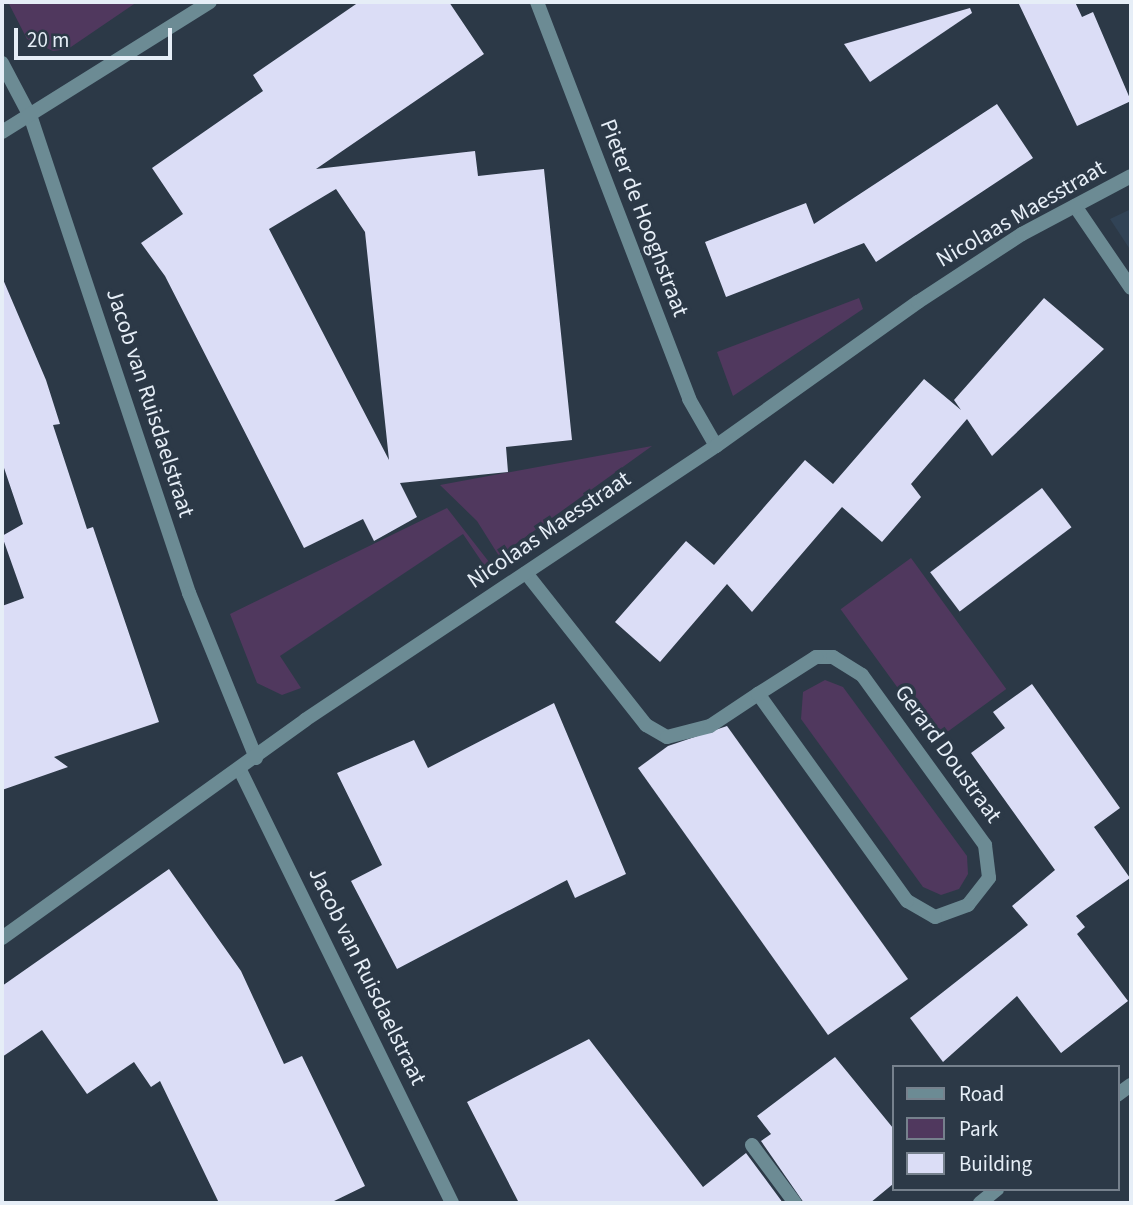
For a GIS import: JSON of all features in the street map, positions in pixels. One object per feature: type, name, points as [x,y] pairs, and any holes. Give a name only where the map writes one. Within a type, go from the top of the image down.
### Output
[{"type":"street","points":[[2,132],[31,118],[210,2]]},
{"type":"street","name":"Pieter de Hooghstraat","points":[[537,2],[682,380],[716,446]]},
{"type":"street","name":"Jacob van Ruisdaelstraat","points":[[2,63],[31,118],[188,593],[256,758]]},
{"type":"street","name":"Nicolaas Maesstraat","points":[[2,938],[240,769],[716,446],[918,302],[1075,205],[1131,176]]},
{"type":"street","points":[[1075,205],[1131,288]]},
{"type":"street","name":"Gerard Doustraat","points":[[526,573],[646,724],[667,737],[710,726],[758,694],[816,657],[850,663],[985,845],[989,878],[981,892],[935,917],[907,901],[758,694]]},
{"type":"street","name":"Jacob van Ruisdaelstraat","points":[[240,769],[452,1203]]},
{"type":"street","points":[[752,1144],[795,1203]]},
{"type":"street","points":[[979,1203],[994,1191]]},
{"type":"shaded area","points":[[1131,209],[1131,251],[1110,219]]},
{"type":"green space","points":[[8,2],[137,2],[68,49],[53,51],[27,39]]},
{"type":"green space","points":[[859,298],[863,309],[733,396],[717,352]]},
{"type":"green space","points":[[652,446],[499,556],[477,521],[440,485]]},
{"type":"green space","points":[[447,508],[489,562],[484,565],[463,534],[280,656],[301,688],[282,695],[257,683],[230,614]]},
{"type":"green space","points":[[911,558],[1006,689],[936,740],[841,609]]},
{"type":"green space","points":[[825,680],[843,687],[967,856],[968,874],[959,889],[941,895],[923,887],[801,719],[803,692]]},
{"type":"building","points":[[359,2],[449,2],[484,54],[316,169],[475,151],[478,176],[544,169],[572,440],[506,447],[508,472],[400,483],[417,517],[374,541],[363,519],[304,548],[165,276],[141,243],[183,214],[152,168],[263,91],[253,75]],"holes":[[[336,189],[365,232],[389,460],[269,229]]]},
{"type":"building","points":[[1018,2],[1075,2],[1082,17],[1093,12],[1131,101],[1077,126]]},
{"type":"building","points":[[970,8],[972,13],[870,82],[844,44]]},
{"type":"building","points":[[997,104],[1033,158],[876,262],[864,243],[726,297],[705,242],[806,203],[814,224]]},
{"type":"building","points":[[2,277],[46,380],[60,424],[53,425],[87,529],[93,527],[159,722],[54,757],[68,767],[2,790],[2,606],[24,598],[2,536],[23,524],[2,462]]},
{"type":"building","points":[[1044,298],[1104,349],[992,456],[967,419],[911,484],[921,497],[882,542],[842,507],[752,612],[727,584],[660,662],[615,622],[686,541],[714,565],[805,460],[833,484],[924,379],[961,410],[954,400]]},
{"type":"building","points":[[1042,488],[1071,527],[960,611],[930,572]]},
{"type":"building","points":[[1032,684],[1120,808],[1094,827],[1130,878],[1076,916],[1085,927],[1077,934],[1128,1001],[1061,1053],[1017,996],[943,1062],[910,1018],[1028,925],[1012,906],[1055,870],[971,753],[1005,728],[993,712]]},
{"type":"building","points":[[554,703],[626,874],[575,898],[567,880],[397,969],[351,881],[382,865],[337,773],[414,740],[428,768]]},
{"type":"building","points":[[727,726],[908,979],[828,1035],[638,768],[668,746]]},
{"type":"building","points":[[169,869],[241,971],[284,1064],[302,1056],[365,1186],[330,1203],[219,1203],[160,1081],[151,1087],[134,1062],[87,1094],[42,1030],[2,1057],[2,986]]},
{"type":"building","points":[[589,1039],[703,1187],[746,1153],[783,1203],[519,1203],[467,1102]]},
{"type":"building","points":[[835,1057],[892,1127],[892,1185],[870,1203],[804,1203],[761,1141],[771,1134],[757,1116]]}]
